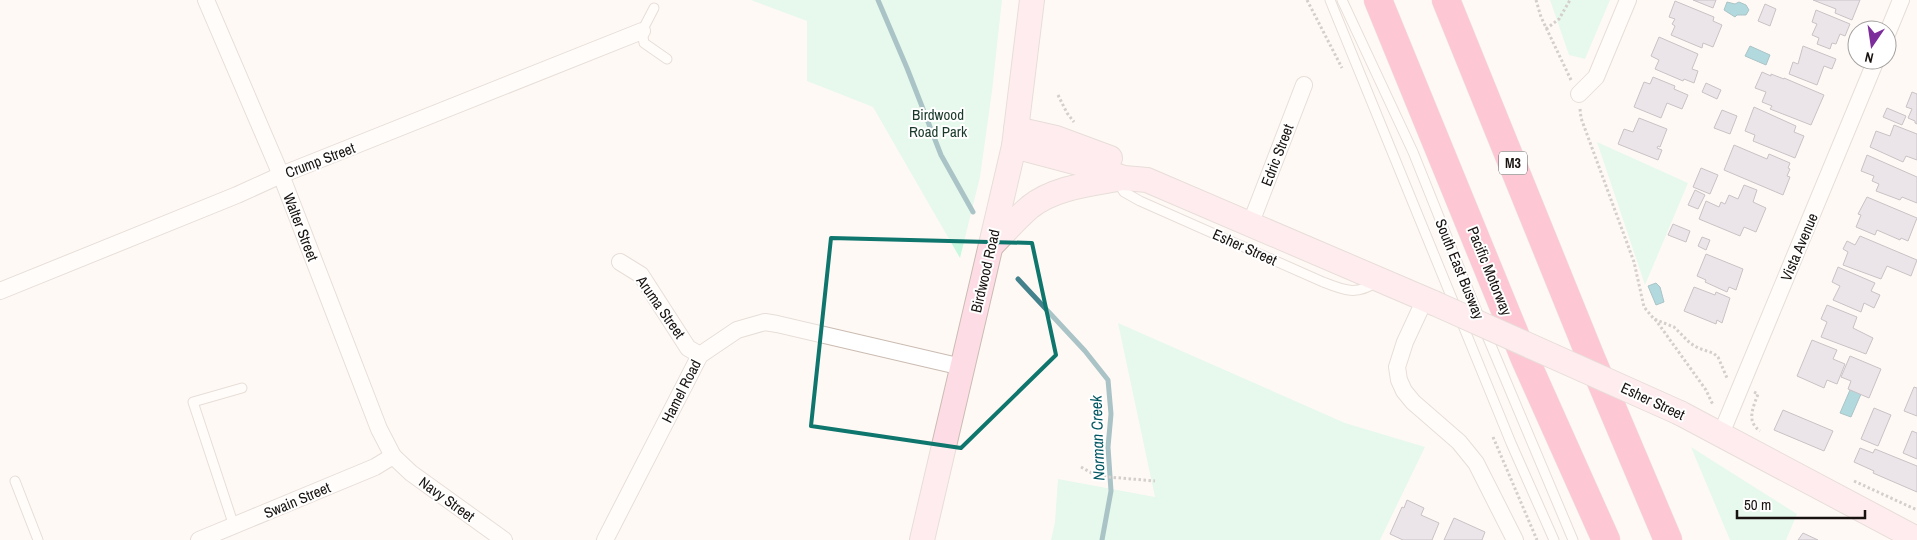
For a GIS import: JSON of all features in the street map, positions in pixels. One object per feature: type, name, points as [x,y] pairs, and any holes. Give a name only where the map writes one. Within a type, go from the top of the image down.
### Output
[{"type":"highway","name":"Pacific Motorway","points":[[1378,0],[1525,359],[1606,540]]},
{"type":"highway","name":"M3","points":[[1446,0],[1591,358],[1668,540]]},
{"type":"main road","points":[[1032,0],[1006,215],[1031,206],[1050,196],[1079,187],[1129,179]]},
{"type":"main road","points":[[1023,74],[1025,88],[1035,111],[1056,138]]},
{"type":"main road","name":"Esher Street","points":[[1015,137],[1250,225],[1430,301],[1680,413],[1917,539]]},
{"type":"main road","name":"Esher Street","points":[[1015,137],[1056,138],[1128,165],[1129,179]]},
{"type":"main road","name":"Birdwood Road","points":[[922,540],[991,246],[1006,215]]},
{"type":"street","name":"Walter Street","points":[[206,0],[281,175],[379,429],[393,456]]},
{"type":"street","points":[[1579,94],[1596,77],[1628,0]]},
{"type":"street","points":[[1893,20],[1901,0]]},
{"type":"street","name":"Crump Street","points":[[0,291],[237,195],[281,175],[642,31]]},
{"type":"street","name":"Vista Avenue","points":[[1721,434],[1872,70]]},
{"type":"street","name":"Edric Street","points":[[1250,225],[1304,85]]},
{"type":"street","name":"Aruma Street","points":[[620,262],[641,275],[688,348],[700,354]]},
{"type":"street","points":[[1430,301],[1405,342],[1397,367],[1399,380],[1404,391],[1413,402],[1459,442],[1476,463],[1515,540]]},
{"type":"street","name":"Hamel Road","points":[[605,540],[700,354],[737,330],[765,322],[962,367]]},
{"type":"street","name":"Swain Street","points":[[199,540],[375,467],[393,456]]},
{"type":"street","name":"Navy Street","points":[[393,456],[411,473],[504,540]]},
{"type":"lane","name":"South East Busway","points":[[1330,0],[1511,443],[1554,540]]},
{"type":"lane","name":"South East Busway","points":[[1342,0],[1412,152],[1572,540]]},
{"type":"lane","points":[[654,8],[642,31],[644,43],[667,59]]},
{"type":"lane","name":"Esher Street","points":[[1129,179],[1124,192],[1140,201],[1330,285],[1358,291],[1369,288],[1380,279]]},
{"type":"lane","points":[[234,526],[193,402],[242,388]]},
{"type":"lane","points":[[15,481],[38,540]]},
{"type":"path","points":[[1536,0],[1546,29],[1565,70]]},
{"type":"path","points":[[1546,29],[1559,19],[1570,0]]},
{"type":"path","points":[[1581,118],[1634,262],[1644,307],[1706,390],[1713,405]]},
{"type":"path","points":[[1654,319],[1674,327],[1690,343],[1698,348],[1713,352],[1718,357],[1728,380],[1732,382]]},
{"type":"path","points":[[1752,392],[1758,394],[1752,411],[1751,419],[1753,426],[1766,435]]},
{"type":"path","points":[[1081,468],[1097,476],[1155,481]]},
{"type":"path","points":[[1848,478],[1917,510]]},
{"type":"highlighted area","points":[[831,238],[1032,243],[1056,355],[961,448],[811,426]]},
{"type":"green space","name":"Birdwood Road Park","points":[[751,0],[1002,0],[980,177],[960,258],[873,107],[807,81],[807,21]]},
{"type":"green space","points":[[1550,0],[1610,0],[1585,59],[1569,55]]},
{"type":"green space","points":[[1597,142],[1688,183],[1645,285]]},
{"type":"green space","points":[[1118,323],[1345,423],[1425,447],[1380,540],[1051,540],[1055,522],[1058,479],[1155,497]]},
{"type":"green space","points":[[1691,447],[1797,514],[1786,540],[1730,540]]},
{"type":"water","points":[[1727,2],[1735,4],[1739,2],[1746,5],[1749,10],[1746,15],[1737,15],[1735,17],[1724,10]]},
{"type":"water","points":[[1750,46],[1770,55],[1766,65],[1745,56]]},
{"type":"water","points":[[1656,283],[1660,287],[1664,302],[1656,305],[1648,286]]},
{"type":"water","points":[[1850,390],[1861,394],[1851,417],[1840,413]]},
{"type":"building","points":[[1693,0],[1716,0],[1713,8]]},
{"type":"building","points":[[1813,0],[1860,0],[1852,20],[1835,13],[1836,9]]},
{"type":"building","points":[[1675,1],[1714,17],[1713,21],[1722,25],[1713,47],[1703,43],[1702,48],[1671,35],[1675,26],[1672,24],[1675,19],[1669,17]]},
{"type":"building","points":[[1765,4],[1776,9],[1770,26],[1758,21]]},
{"type":"building","points":[[1816,10],[1847,23],[1847,31],[1845,36],[1840,34],[1836,44],[1832,43],[1830,49],[1817,44],[1819,38],[1812,35],[1817,24],[1812,22]]},
{"type":"building","points":[[1659,37],[1698,54],[1692,69],[1698,71],[1694,83],[1684,79],[1683,81],[1655,69],[1659,60],[1651,56]]},
{"type":"building","points":[[1803,46],[1836,59],[1832,69],[1824,66],[1817,85],[1789,74],[1793,62],[1798,64]]},
{"type":"building","points":[[1762,72],[1784,78],[1824,95],[1811,125],[1770,109],[1772,106],[1762,102],[1766,92],[1755,88]]},
{"type":"building","points":[[1653,77],[1675,86],[1674,89],[1688,95],[1682,109],[1667,103],[1661,118],[1634,107],[1644,82],[1650,84]]},
{"type":"building","points":[[1706,83],[1721,90],[1717,99],[1702,92]]},
{"type":"building","points":[[1912,92],[1917,94],[1917,124],[1908,118],[1912,109],[1906,107]]},
{"type":"building","points":[[1754,107],[1796,126],[1794,132],[1804,136],[1795,158],[1753,141],[1755,135],[1745,131]]},
{"type":"building","points":[[1887,108],[1906,116],[1902,125],[1883,117]]},
{"type":"building","points":[[1722,110],[1737,116],[1730,134],[1714,128]]},
{"type":"building","points":[[1639,118],[1667,129],[1660,147],[1658,146],[1657,148],[1662,150],[1658,160],[1618,144],[1624,129],[1633,132]]},
{"type":"building","points":[[1894,125],[1917,134],[1917,160],[1906,156],[1903,162],[1870,147],[1876,131],[1890,136]]},
{"type":"building","points":[[1734,145],[1767,159],[1769,154],[1790,163],[1787,176],[1790,177],[1783,195],[1724,170]]},
{"type":"building","points":[[1867,155],[1917,177],[1917,203],[1902,197],[1900,200],[1876,191],[1879,184],[1872,181],[1874,176],[1861,171]]},
{"type":"building","points":[[1701,168],[1718,175],[1710,194],[1693,187]]},
{"type":"building","points":[[1744,185],[1757,190],[1753,202],[1766,208],[1756,232],[1744,227],[1740,236],[1699,219],[1706,201],[1719,207],[1721,202],[1725,204],[1729,195],[1738,199]]},
{"type":"building","points":[[1695,190],[1705,195],[1698,209],[1688,205]]},
{"type":"building","points":[[1867,197],[1917,218],[1908,241],[1901,238],[1900,240],[1877,230],[1875,235],[1856,227],[1861,215],[1858,214]]},
{"type":"building","points":[[1673,224],[1690,231],[1686,242],[1668,235]]},
{"type":"building","points":[[1860,236],[1917,260],[1911,276],[1887,266],[1881,279],[1843,265],[1848,252],[1843,249],[1847,241],[1855,245]]},
{"type":"building","points":[[1702,237],[1710,240],[1706,250],[1698,246]]},
{"type":"building","points":[[1706,254],[1743,269],[1736,290],[1729,287],[1727,292],[1705,282],[1706,280],[1697,276]]},
{"type":"building","points":[[1838,267],[1875,283],[1871,291],[1880,295],[1874,308],[1864,303],[1861,312],[1833,300],[1840,286],[1832,282]]},
{"type":"building","points":[[1694,287],[1715,295],[1716,292],[1730,298],[1722,323],[1717,320],[1716,324],[1684,311]]},
{"type":"building","points":[[1827,305],[1857,317],[1853,328],[1873,338],[1866,354],[1821,337],[1827,322],[1821,319]]},
{"type":"building","points":[[1812,340],[1837,350],[1833,359],[1845,364],[1837,384],[1827,380],[1824,388],[1797,376]]},
{"type":"building","points":[[1850,356],[1881,369],[1869,398],[1848,389],[1851,381],[1841,377]]},
{"type":"building","points":[[1914,387],[1917,388],[1917,416],[1904,411]]},
{"type":"building","points":[[1874,408],[1891,415],[1878,446],[1861,439]]},
{"type":"building","points":[[1783,410],[1833,431],[1824,451],[1774,430]]},
{"type":"building","points":[[1912,431],[1917,433],[1917,459],[1903,453]]},
{"type":"building","points":[[1860,448],[1873,453],[1875,449],[1917,466],[1917,492],[1873,473],[1874,471],[1854,462]]},
{"type":"building","points":[[1407,500],[1424,508],[1421,515],[1439,523],[1432,540],[1403,540],[1390,534]]},
{"type":"building","points":[[1454,518],[1485,532],[1482,540],[1444,540]]},
{"type":"building","points":[[1803,533],[1818,540],[1798,540]]},
{"type":"waterway","name":"Norman Creek","points":[[878,0],[941,155],[973,212]]},
{"type":"waterway","name":"Norman Creek","points":[[1018,279],[1085,351],[1108,380],[1111,414],[1108,447],[1111,491],[1102,540]]}]
